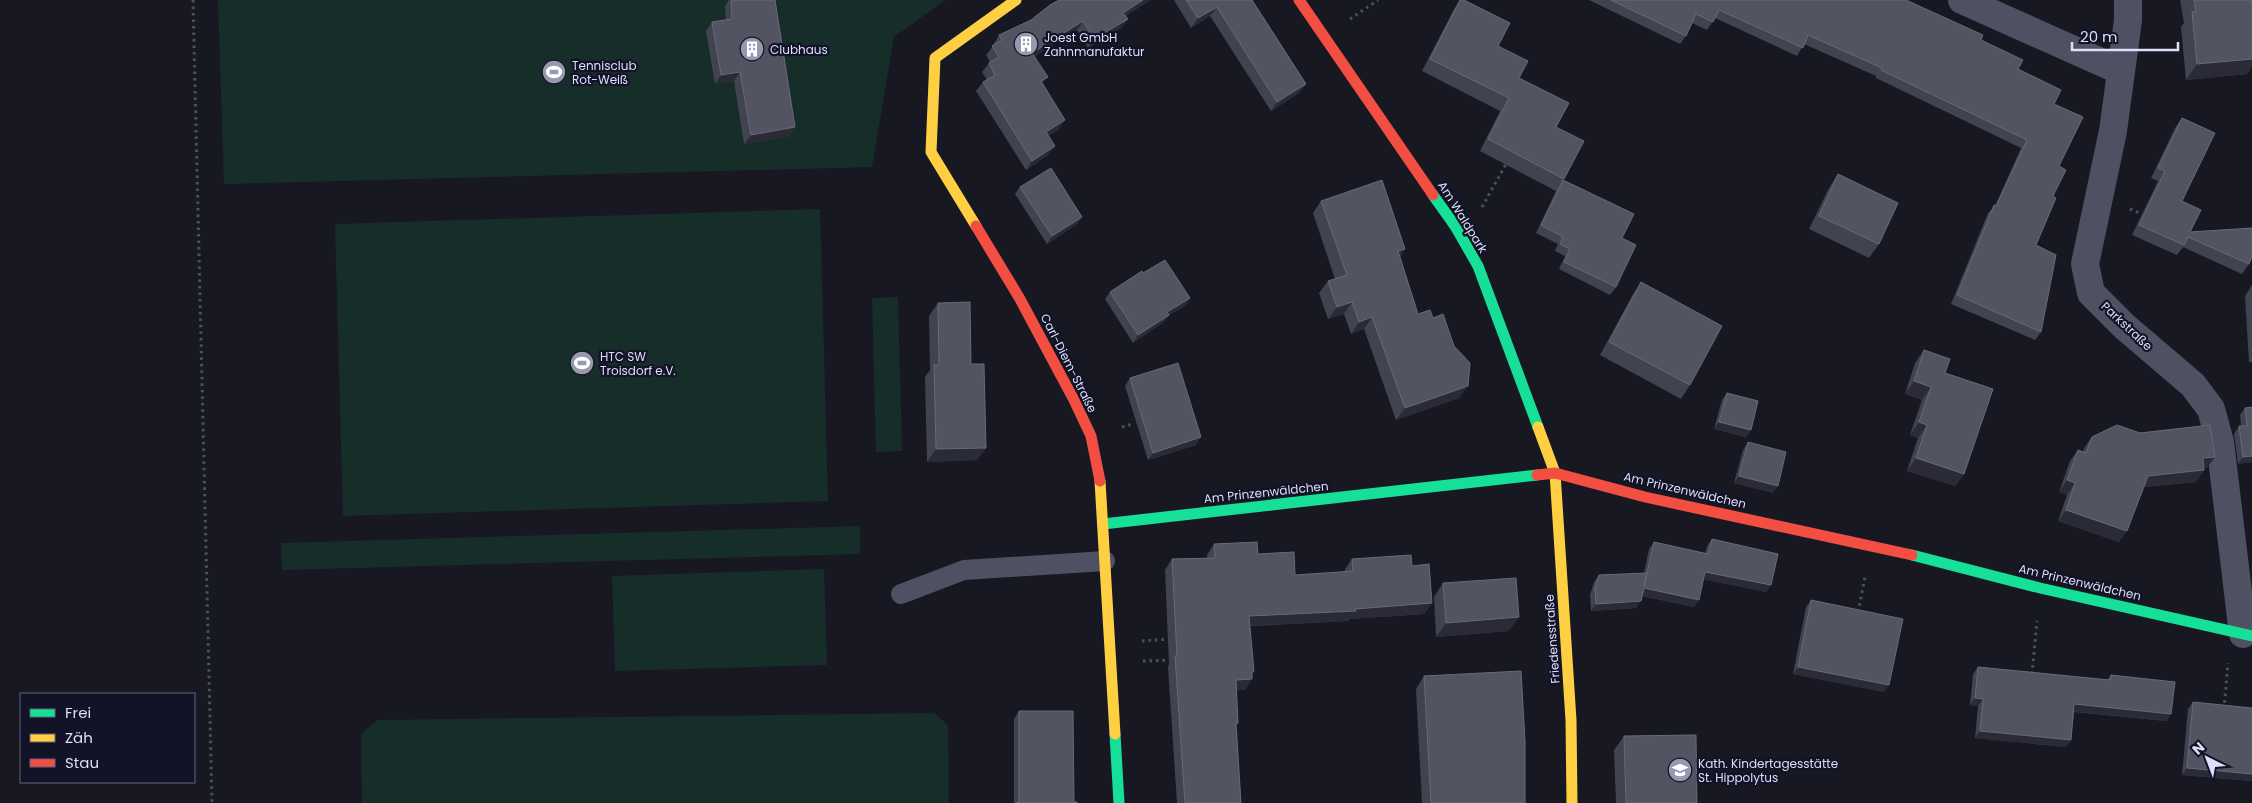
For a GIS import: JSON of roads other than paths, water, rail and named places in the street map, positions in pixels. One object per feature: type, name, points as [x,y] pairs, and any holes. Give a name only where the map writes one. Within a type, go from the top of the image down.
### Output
[{"type":"street","name":"Carl-Diem-Straße","points":[[1016,0],[935,58],[931,152],[1020,299],[1091,436],[1102,486],[1119,803]]},
{"type":"street","name":"Am Waldpark","points":[[1299,0],[1455,226],[1478,266],[1555,473]]},
{"type":"street","points":[[1962,0],[2121,71]]},
{"type":"street","name":"Parkstraße","points":[[2128,0],[2128,20],[2112,131],[2085,264],[2091,293],[2124,326],[2193,385],[2211,409],[2220,442],[2242,634]]},
{"type":"street","name":"Am Prinzenwäldchen","points":[[1103,524],[1555,473],[1645,497],[1872,545],[2040,588],[2242,634]]},
{"type":"street","name":"Friedensstraße","points":[[1555,473],[1571,720],[1572,803]]},
{"type":"lane","points":[[901,594],[964,570],[1106,561]]},
{"type":"place","name":"Joest GmbH Zahnmanufaktur","points":[[1026,44]]},
{"type":"place","name":"Clubhaus","points":[[752,49]]},
{"type":"place","name":"Tennisclub Rot-Weiß","points":[[554,72]]},
{"type":"place","name":"HTC SW Troisdorf e.V.","points":[[582,363]]},
{"type":"place","name":"Kath. Kindertagesstätte St. Hippolytus","points":[[1680,770]]}]
